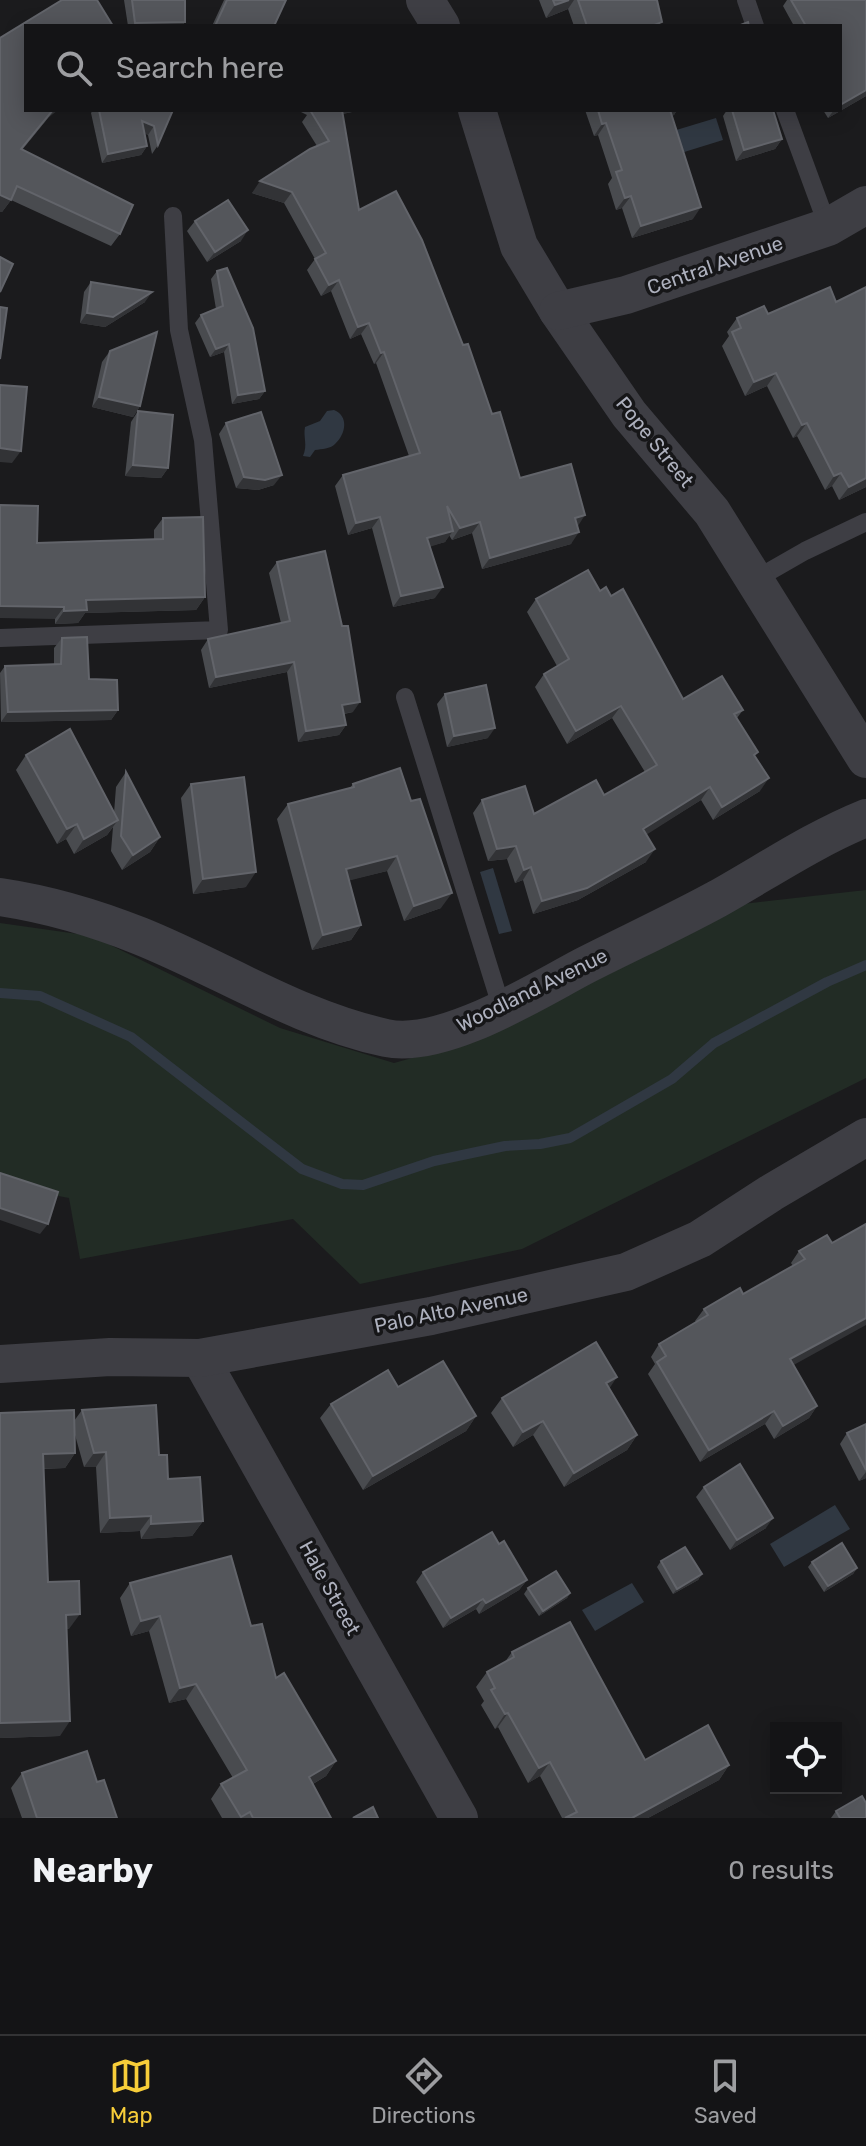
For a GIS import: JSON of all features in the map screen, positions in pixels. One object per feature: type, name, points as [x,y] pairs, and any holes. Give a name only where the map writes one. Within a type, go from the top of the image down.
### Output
[{"type":"street","points":[[425,0],[440,24]]},
{"type":"street","name":"Pope Street","points":[[478,112],[519,246],[558,311],[629,414],[712,512],[866,759]]},
{"type":"street","name":"Central Avenue","points":[[558,311],[626,295],[828,227],[866,205]]},
{"type":"street","name":"Woodland Avenue","points":[[0,897],[82,916],[141,936],[266,996],[389,1039],[437,1035],[502,1009],[713,901],[830,832],[866,818]]},
{"type":"street","name":"Palo Alto Avenue","points":[[0,1364],[110,1357],[200,1358],[431,1316],[626,1272],[700,1239],[866,1137]]},
{"type":"street","name":"Hale Street","points":[[200,1358],[459,1818]]},
{"type":"lane","points":[[746,0],[754,24]]},
{"type":"lane","points":[[786,112],[828,227]]},
{"type":"lane","points":[[0,638],[219,630],[203,440],[179,330],[173,216]]},
{"type":"lane","points":[[756,579],[866,522]]},
{"type":"lane","points":[[405,697],[502,1009]]},
{"type":"shaded area","points":[[716,118],[723,140],[681,153],[673,131]]},
{"type":"shaded area","points":[[334,410],[344,421],[339,440],[331,447],[315,450],[310,457],[303,456],[305,427],[320,421],[327,411]]},
{"type":"shaded area","points":[[493,868],[512,931],[499,934],[480,872]]},
{"type":"shaded area","points":[[866,890],[866,1078],[522,1249],[360,1284],[293,1219],[80,1259],[69,1198],[6,1186],[0,1189],[0,923],[92,936],[280,1028],[394,1063],[483,1038],[743,904]]},
{"type":"shaded area","points":[[835,1505],[850,1529],[784,1567],[770,1544]]},
{"type":"shaded area","points":[[632,1583],[644,1602],[595,1631],[582,1610]]},
{"type":"building","points":[[62,0],[97,0],[112,24],[24,24],[24,112],[51,112],[21,149],[133,205],[120,234],[17,186],[11,200],[0,195],[0,38]]},
{"type":"building","points":[[132,0],[185,0],[185,22],[135,23]]},
{"type":"building","points":[[227,0],[286,0],[275,24],[216,24]]},
{"type":"building","points":[[578,0],[657,0],[662,22],[657,24],[586,24]]},
{"type":"building","points":[[791,0],[866,0],[866,90],[842,104],[842,24],[805,24]]},
{"type":"building","points":[[99,112],[172,112],[158,145],[154,126],[142,121],[147,146],[108,154]]},
{"type":"building","points":[[311,112],[342,112],[359,210],[396,191],[422,240],[463,345],[468,344],[492,414],[500,412],[520,478],[571,464],[585,515],[575,518],[579,532],[490,558],[480,522],[460,528],[447,506],[453,531],[427,538],[443,587],[401,596],[380,517],[356,523],[343,475],[420,453],[384,352],[381,353],[369,323],[358,327],[339,280],[329,285],[315,259],[326,253],[292,192],[260,181],[310,149],[329,141]]},
{"type":"building","points":[[599,112],[671,112],[701,207],[641,226],[631,196],[625,198],[616,172],[622,170],[606,123],[602,124]]},
{"type":"building","points":[[733,112],[774,112],[782,139],[744,150]]},
{"type":"building","points":[[228,200],[248,230],[215,252],[195,221]]},
{"type":"building","points":[[0,257],[13,264],[0,292]]},
{"type":"building","points":[[227,268],[253,328],[265,391],[238,395],[229,344],[216,349],[201,315],[223,306],[217,271]]},
{"type":"building","points":[[91,282],[152,292],[113,317],[87,313]]},
{"type":"building","points":[[830,287],[836,302],[866,287],[866,478],[849,487],[841,473],[834,476],[807,423],[802,425],[776,373],[754,382],[732,332],[741,328],[737,318],[764,306],[768,314]]},
{"type":"building","points":[[0,307],[7,308],[0,359]]},
{"type":"building","points":[[157,332],[140,406],[99,397],[110,351]]},
{"type":"building","points":[[0,385],[27,387],[21,451],[0,448]]},
{"type":"building","points":[[138,411],[173,415],[168,468],[133,465]]},
{"type":"building","points":[[261,412],[282,475],[265,480],[244,477],[226,423]]},
{"type":"building","points":[[0,505],[38,506],[37,543],[163,539],[163,518],[203,517],[205,597],[86,600],[87,610],[0,606]]},
{"type":"building","points":[[325,551],[342,626],[348,626],[360,702],[342,705],[346,725],[306,731],[294,662],[216,677],[208,639],[290,621],[277,562]]},
{"type":"building","points":[[588,570],[600,591],[606,587],[611,596],[623,589],[683,699],[722,676],[743,710],[734,714],[758,752],[754,755],[769,778],[722,807],[710,787],[643,829],[655,849],[587,888],[542,901],[531,867],[524,870],[516,846],[497,849],[482,800],[525,786],[534,814],[596,780],[604,795],[657,765],[621,706],[576,731],[544,674],[569,659],[536,599]]},
{"type":"building","points":[[87,637],[89,679],[117,680],[118,710],[8,712],[5,666],[61,664],[62,638]]},
{"type":"building","points":[[486,685],[495,728],[454,736],[445,694]]},
{"type":"building","points":[[70,729],[118,820],[84,839],[77,824],[67,829],[26,755]]},
{"type":"building","points":[[400,768],[411,801],[420,799],[452,893],[414,906],[397,856],[346,869],[361,925],[323,935],[288,804],[354,787],[353,784]]},
{"type":"building","points":[[126,772],[160,837],[133,855],[121,836]]},
{"type":"building","points":[[244,777],[256,872],[203,879],[191,784]]},
{"type":"building","points":[[0,1173],[58,1192],[48,1224],[0,1208]]},
{"type":"building","points":[[866,1224],[866,1318],[790,1359],[817,1406],[783,1426],[774,1411],[709,1450],[657,1362],[666,1356],[659,1344],[708,1315],[704,1309],[740,1288],[743,1294],[805,1259],[799,1251],[827,1235],[832,1243]]},
{"type":"building","points":[[596,1342],[617,1377],[606,1383],[637,1435],[574,1473],[543,1421],[523,1432],[502,1398]]},
{"type":"building","points":[[443,1361],[476,1416],[373,1476],[331,1404],[388,1370],[398,1387]]},
{"type":"building","points":[[156,1405],[159,1455],[167,1455],[168,1479],[200,1477],[203,1521],[151,1524],[151,1516],[110,1518],[106,1452],[94,1453],[82,1410]]},
{"type":"building","points":[[74,1410],[75,1453],[43,1454],[48,1582],[79,1581],[80,1614],[66,1615],[70,1721],[0,1723],[0,1413]]},
{"type":"building","points":[[866,1424],[866,1470],[847,1433]]},
{"type":"building","points":[[740,1464],[773,1518],[737,1540],[704,1487]]},
{"type":"building","points":[[492,1532],[499,1544],[504,1541],[527,1580],[486,1603],[483,1599],[451,1618],[423,1572]]},
{"type":"building","points":[[842,1543],[857,1568],[828,1586],[812,1562]]},
{"type":"building","points":[[685,1547],[702,1574],[677,1589],[661,1561]]},
{"type":"building","points":[[231,1556],[251,1626],[262,1624],[276,1678],[284,1673],[336,1761],[309,1777],[331,1818],[253,1818],[250,1812],[241,1817],[221,1784],[247,1770],[196,1684],[180,1688],[160,1616],[141,1621],[130,1583]]},
{"type":"building","points":[[556,1571],[570,1593],[543,1611],[528,1588]]},
{"type":"building","points":[[570,1622],[645,1760],[708,1725],[729,1765],[632,1818],[565,1818],[577,1812],[550,1762],[539,1768],[508,1713],[505,1714],[491,1690],[495,1688],[487,1672],[514,1657],[512,1652]]},
{"type":"building","points":[[87,1751],[97,1782],[104,1780],[117,1818],[37,1818],[22,1773]]},
{"type":"building","points":[[862,1796],[866,1803],[866,1818],[840,1818],[836,1811]]},
{"type":"building","points":[[373,1807],[378,1818],[353,1818]]},
{"type":"waterway","points":[[0,993],[40,996],[131,1037],[302,1169],[342,1184],[363,1185],[434,1161],[505,1146],[570,1138],[672,1079],[714,1043],[827,982],[866,965]]}]
